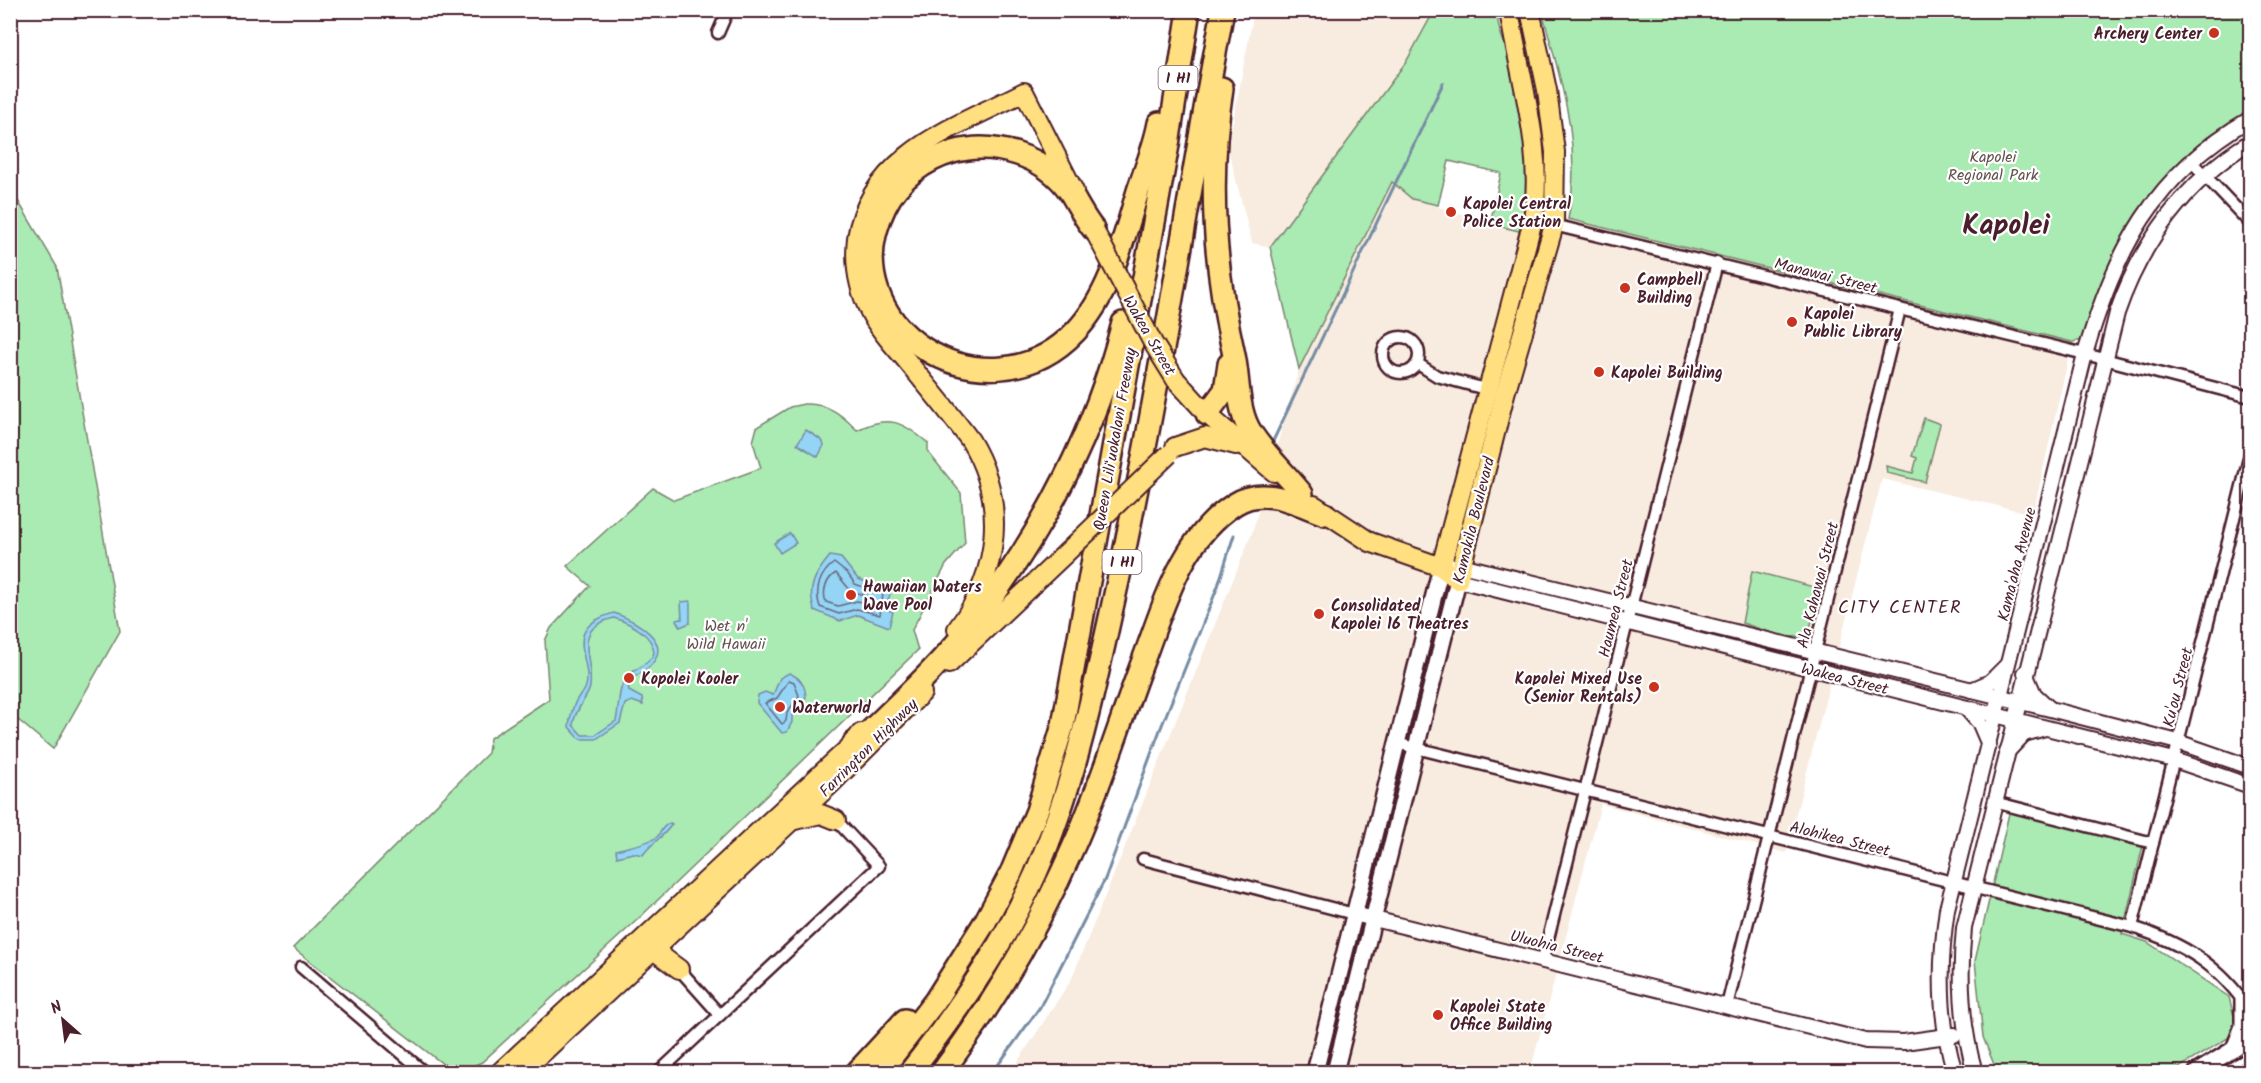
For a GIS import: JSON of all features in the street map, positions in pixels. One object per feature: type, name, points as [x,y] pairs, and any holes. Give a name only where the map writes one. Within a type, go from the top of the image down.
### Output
[{"type":"highway","points":[[1094,230],[1081,215],[1062,183],[1038,163],[1020,155],[996,149],[957,150],[936,157],[917,169],[887,202],[874,238],[873,264],[878,289],[888,312],[903,333],[923,349],[956,364],[988,369],[1012,366],[1046,354],[1066,341],[1090,314],[1119,249],[1157,133],[1180,10]]},
{"type":"highway","name":"Queen Liliʻuokalani Freeway","points":[[880,1072],[935,1001],[985,922],[1011,873],[1037,811],[1063,725],[1168,145],[1189,10]]},
{"type":"highway","name":"Queen Liliʻuokalani Freeway","points":[[910,1072],[980,976],[1013,919],[1056,824],[1076,766],[1093,699],[1131,522],[1223,10]]},
{"type":"highway","points":[[1235,10],[1219,102],[1214,176],[1217,256],[1230,346],[1248,426],[1302,494]]},
{"type":"highway","points":[[854,742],[868,733],[911,690],[975,621],[1016,561],[1051,503],[1087,427],[1115,350],[1168,145]]},
{"type":"highway","points":[[1207,414],[1225,390],[1230,346]]},
{"type":"highway","points":[[942,1072],[1007,981],[1046,908],[1078,838],[1166,600],[1193,545],[1233,504],[1254,496],[1272,495],[1325,514]]},
{"type":"highway","points":[[1007,981],[1068,836],[1079,800],[1118,614],[1131,522]]},
{"type":"highway","points":[[857,1072],[882,1048],[985,922]]},
{"type":"main road","name":"Kamokila Boulevard","points":[[1335,1072],[1460,573],[1533,220],[1538,189],[1536,158],[1527,88],[1512,37],[1509,10]]},
{"type":"main road","name":"Kamokila Boulevard","points":[[1315,1072],[1441,567],[1496,392],[1554,225],[1555,152],[1547,90],[1530,10]]},
{"type":"main road","name":"Wakea Street","points":[[1024,92],[1157,351],[1176,380],[1207,414],[1247,450],[1325,514],[1370,542],[1460,573]]},
{"type":"main road","name":"Farrington Highway","points":[[670,926],[854,742],[940,651],[972,606],[986,574],[995,538],[995,511],[985,469],[970,440],[871,314],[861,291],[857,267],[859,230],[873,193],[897,162],[919,147],[1024,92]]},
{"type":"main road","name":"Farrington Highway","points":[[500,1072],[792,821],[887,731],[959,654],[1172,451],[1207,414]]},
{"type":"main road","points":[[1172,451],[1205,437],[1225,441],[1247,450]]},
{"type":"main road","points":[[831,784],[830,805],[836,820]]},
{"type":"main road","points":[[792,821],[821,814],[836,820]]},
{"type":"main road","points":[[667,959],[658,934],[670,926]]},
{"type":"main road","points":[[522,1072],[633,970],[667,959],[671,951],[670,926]]},
{"type":"main road","points":[[2234,1049],[2248,1005]]},
{"type":"main road","points":[[2198,1072],[2250,1039]]},
{"type":"main road","points":[[2245,1072],[2250,1069]]},
{"type":"street","points":[[718,33],[728,10]]},
{"type":"street","name":"Kama'aha Avenue","points":[[1955,1072],[1946,1036],[1941,966],[1946,918],[2085,354],[2107,283],[2126,244],[2164,190],[2192,162],[2250,119]]},
{"type":"street","points":[[1975,1072],[1965,1033],[1961,970],[1964,928],[2005,753],[2104,359],[2124,291],[2145,249],[2171,213],[2205,176],[2250,142]]},
{"type":"street","points":[[2192,162],[2250,223]]},
{"type":"street","name":"Manawai Street","points":[[1533,220],[1717,263],[2250,397]]},
{"type":"street","name":"Haumea Street","points":[[1543,959],[1717,263]]},
{"type":"street","name":"Ala Kahawai Street","points":[[1727,1006],[1900,309]]},
{"type":"street","points":[[1418,364],[1437,376],[1496,392]]},
{"type":"street","name":"Ku'ou Street","points":[[2132,927],[2250,454]]},
{"type":"street","name":"Wakea Street","points":[[1460,573],[1631,606],[1816,651],[2178,742],[2250,767]]},
{"type":"street","name":"Wakea Street","points":[[1460,573],[1627,623],[2174,760],[2250,786]]},
{"type":"street","points":[[1971,690],[1990,682],[2009,663]]},
{"type":"street","points":[[2025,674],[2034,694],[2050,710]]},
{"type":"street","points":[[1966,708],[1980,724],[1989,745]]},
{"type":"street","points":[[2005,753],[2024,734],[2034,729],[2049,728]]},
{"type":"street","name":"Alohikea Street","points":[[1396,743],[2132,927],[2172,940],[2199,955],[2222,975],[2248,1005]]},
{"type":"street","points":[[1994,802],[2153,843]]},
{"type":"street","points":[[659,1072],[879,866],[836,820]]},
{"type":"street","name":"Uluohia Street","points":[[1143,859],[1354,914],[1543,959],[1866,1041],[1904,1042],[1965,1033]]},
{"type":"street","points":[[667,959],[720,1015]]},
{"type":"street","points":[[301,967],[423,1072]]},
{"type":"shaded area","points":[[1254,11],[1434,11],[1406,62],[1270,247],[1252,243],[1228,148]]},
{"type":"shaded area","points":[[1392,181],[1412,199],[1522,232],[1568,219],[2072,342],[2033,514],[1882,479],[1786,853],[1601,804],[1530,1072],[1011,1072],[1071,980],[1252,533],[1299,369]]},
{"type":"green space","points":[[1434,11],[1498,11],[1500,32],[1513,68],[1525,129],[1528,170],[1523,232],[1490,224],[1501,173],[1449,161],[1438,205],[1412,199],[1392,182],[1299,369],[1270,247],[1406,62]]},
{"type":"green space","name":"Kapolei Regional Park","points":[[1542,11],[2250,11],[2250,115],[2160,191],[2084,340],[2072,342],[1568,219],[1573,165],[1568,114]]},
{"type":"green space","points":[[11,189],[57,267],[120,631],[53,749],[11,714]]},
{"type":"green space","name":"Wet n' Wild Hawaii","points":[[804,404],[820,405],[834,411],[857,430],[878,422],[903,425],[928,443],[928,452],[961,493],[965,543],[946,565],[912,630],[918,650],[636,921],[482,1062],[466,1069],[443,1064],[293,948],[488,753],[490,738],[549,699],[545,641],[551,628],[590,586],[567,566],[653,488],[674,500],[761,468],[753,442],[757,427],[790,407]]},
{"type":"green space","points":[[1924,418],[1940,424],[1925,482],[1887,473],[1886,466],[1913,473],[1917,458],[1912,456]]},
{"type":"green space","points":[[1752,571],[1814,587],[1813,593],[1820,595],[1808,634],[1784,636],[1742,623]]},
{"type":"green space","points":[[2010,809],[2145,837],[2122,934],[2147,942],[2229,997],[2238,1032],[2172,1072],[1997,1072],[1983,1037],[1975,961]]},
{"type":"water","points":[[806,430],[820,439],[824,445],[818,457],[797,444]]},
{"type":"water","points":[[790,533],[796,543],[780,553],[774,543]]},
{"type":"water","name":"Hawaiian Waters Wave Pool","points":[[830,556],[841,558],[858,579],[891,590],[886,609],[893,612],[889,627],[858,615],[840,621],[814,610],[811,594],[814,581]]},
{"type":"water","points":[[690,601],[690,623],[680,627],[676,620],[682,619],[681,602]]},
{"type":"water","name":"Kopolei Kooler","points":[[614,613],[641,626],[655,640],[658,648],[657,656],[649,668],[628,682],[629,691],[642,698],[643,705],[632,701],[625,704],[620,723],[596,739],[580,739],[569,727],[570,718],[575,703],[585,689],[587,679],[582,647],[583,637],[587,628],[597,620]],"holes":[[[614,618],[640,630],[650,640],[654,653],[623,682],[616,721],[595,735],[582,735],[573,725],[576,713],[590,687],[588,637],[592,629],[600,623]]]},
{"type":"water","name":"Waterworld","points":[[789,673],[802,682],[806,697],[792,715],[792,722],[787,732],[782,733],[757,703],[758,695],[765,692],[773,695],[780,678]]},
{"type":"water","points":[[670,823],[672,824],[669,829],[643,855],[633,853],[617,857],[616,850],[657,837]]},
{"type":"waterway","points":[[1273,441],[1443,83]]},
{"type":"waterway","points":[[993,1072],[1040,1007],[1105,879],[1160,730],[1218,586],[1234,535]]},
{"type":"place","name":"Archery Center","points":[[2214,33]]},
{"type":"place","name":"Kapolei Central Police Station","points":[[1451,212]]},
{"type":"place","name":"Campbell Building","points":[[1625,288]]},
{"type":"place","name":"Kapolei Public Library","points":[[1792,322]]},
{"type":"place","name":"Kapolei Building","points":[[1599,372]]},
{"type":"place","name":"Hawaiian Waters Wave Pool","points":[[851,595]]},
{"type":"place","name":"Consolidated Kapolei 16 Theatres","points":[[1319,614]]},
{"type":"place","name":"Kopolei Kooler","points":[[629,678]]},
{"type":"place","name":"Kapolei Mixed Use (Senior Rentals)","points":[[1654,687]]},
{"type":"place","name":"Waterworld","points":[[780,707]]},
{"type":"place","name":"Kapolei State Office Building","points":[[1438,1015]]},
{"type":"district","name":"Kapolei","points":[[2006,224]]},
{"type":"district","name":"CITY CENTER","points":[[1900,607]]}]
